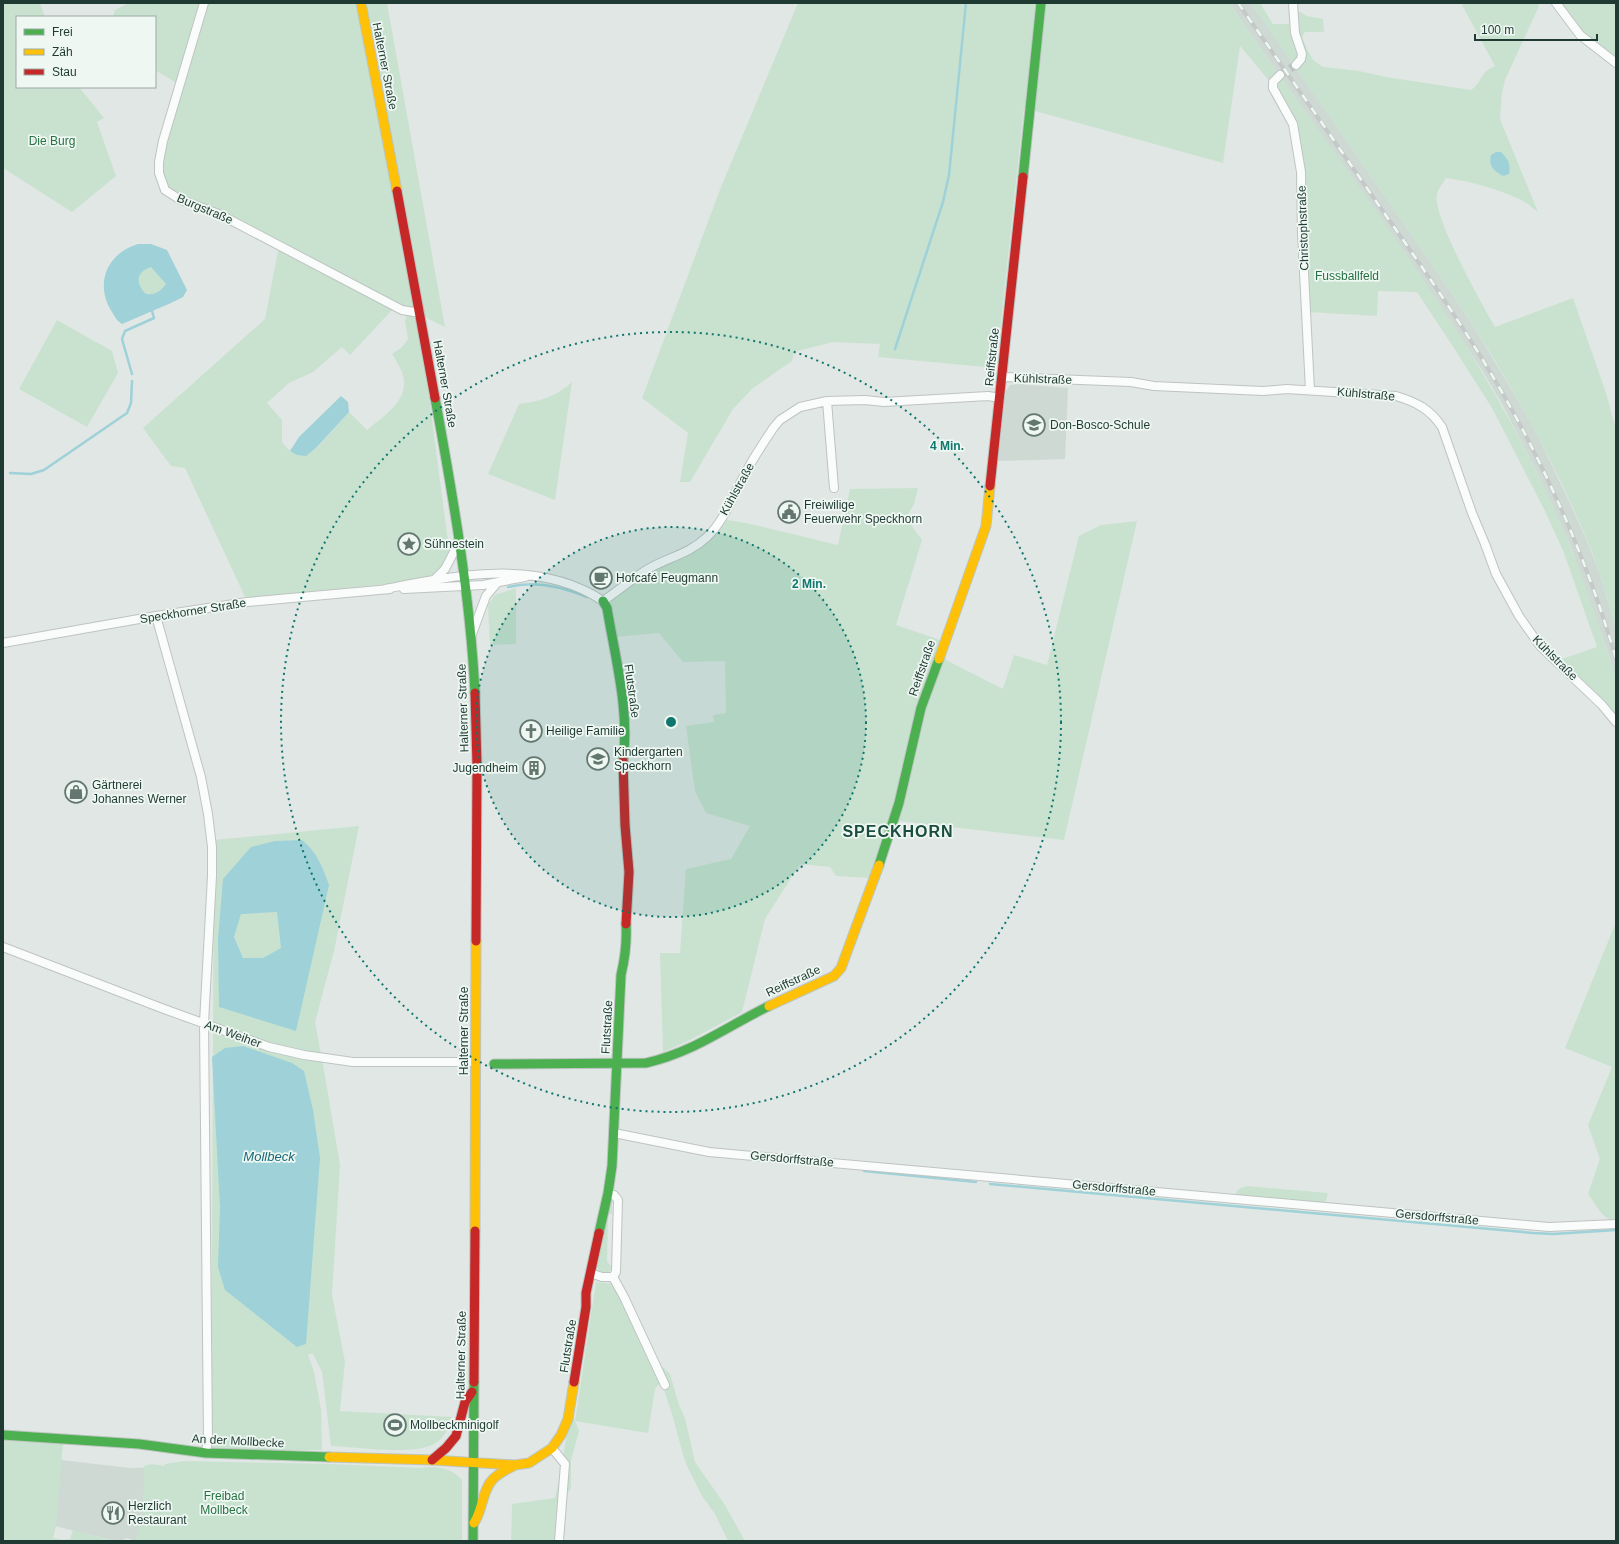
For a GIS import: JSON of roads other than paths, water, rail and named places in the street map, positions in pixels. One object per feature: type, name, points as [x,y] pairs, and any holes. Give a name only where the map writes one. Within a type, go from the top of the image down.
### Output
[{"type":"street","name":"Burgstraße","points":[[204,3],[164,133],[159,162],[159,173],[165,190],[179,199],[221,215],[402,310],[420,313]]},
{"type":"street","name":"Halterner Straße","points":[[361,3],[420,313],[460,541],[471,636],[477,766],[473,1541]]},
{"type":"street","name":"Reiffstraße","points":[[494,1064],[646,1063],[664,1060],[694,1048],[765,1008],[834,976],[841,968],[891,830],[899,802],[915,727],[921,708],[986,526],[1041,3]]},
{"type":"street","points":[[1292,3],[1295,33],[1302,54],[1301,59],[1296,64]]},
{"type":"street","points":[[1556,3],[1580,35],[1616,63]]},
{"type":"street","name":"Christophstraße","points":[[1280,75],[1273,82],[1273,88],[1293,124],[1301,172],[1302,234],[1310,390]]},
{"type":"street","name":"Kühlstraße","points":[[1002,377],[1131,382],[1154,386],[1263,391],[1281,389],[1310,390],[1396,396],[1411,400],[1425,408],[1436,418],[1442,427],[1472,513],[1496,574],[1519,616],[1540,646],[1602,705],[1616,722]]},
{"type":"street","name":"Kühlstraße","points":[[604,601],[647,570],[662,562],[678,557],[693,548],[708,536],[722,517],[745,472],[777,424],[800,407],[827,401],[891,401],[988,396],[1000,398]]},
{"type":"street","points":[[827,401],[834,488]]},
{"type":"street","points":[[435,579],[444,569],[460,541]]},
{"type":"street","points":[[464,575],[517,573],[560,581],[590,593],[604,601]]},
{"type":"street","name":"Speckhorner Straße","points":[[385,589],[464,575]]},
{"type":"street","points":[[466,587],[497,583],[530,576]]},
{"type":"street","points":[[471,636],[486,596],[497,583]]},
{"type":"street","name":"Speckhorner Straße","points":[[3,643],[156,616],[247,602],[385,589],[466,587]]},
{"type":"street","name":"Flutstraße","points":[[473,1462],[515,1465],[529,1463],[552,1448],[561,1434],[568,1419],[590,1273],[608,1193],[612,1166],[621,975],[625,957],[627,936],[626,918],[629,872],[622,766],[625,745],[624,716],[607,608],[604,601]]},
{"type":"street","points":[[156,616],[201,777],[212,847],[212,876],[204,1023],[208,1431],[206,1453]]},
{"type":"street","name":"Am Weiher","points":[[3,947],[158,1007],[269,1047],[304,1055],[353,1062],[476,1062]]},
{"type":"street","name":"Gersdorffstraße","points":[[614,1133],[709,1152],[1550,1227],[1616,1224]]},
{"type":"street","points":[[608,1193],[614,1195],[618,1200],[616,1272],[613,1277]]},
{"type":"street","points":[[590,1273],[602,1277],[613,1277]]},
{"type":"street","points":[[613,1277],[666,1385]]},
{"type":"street","points":[[432,1460],[446,1448],[456,1436],[466,1402],[473,1390]]},
{"type":"street","name":"An der Mollbecke","points":[[3,1435],[139,1444],[206,1453],[473,1462]]},
{"type":"street","points":[[552,1448],[565,1464],[559,1541]]},
{"type":"street","points":[[473,1525],[480,1516],[487,1490],[492,1479],[515,1465]]},
{"type":"water","points":[[1496,152],[1501,152],[1507,159],[1510,167],[1509,174],[1503,176],[1492,168],[1490,162],[1491,155]]},
{"type":"water","points":[[138,244],[151,244],[167,250],[187,290],[183,297],[122,324],[115,317],[107,301],[104,291],[104,281],[111,262],[118,254],[127,248]],"holes":[[[151,267],[166,284],[158,292],[146,294],[140,286],[139,278],[142,272]]]},
{"type":"water","points":[[341,396],[348,402],[349,412],[317,447],[306,456],[297,455],[290,451],[299,437]]},
{"type":"water","points":[[302,840],[316,855],[329,885],[296,1031],[219,1007],[218,939],[223,879],[251,847],[275,841]],"holes":[[[277,912],[281,948],[263,958],[243,958],[234,937],[241,914]]]},
{"type":"water","name":"Mollbeck","points":[[243,1046],[292,1063],[304,1071],[313,1110],[320,1158],[306,1344],[297,1347],[225,1290],[218,1267],[220,1208],[212,1057],[225,1048]]},
{"type":"waterway","points":[[895,349],[943,202],[949,175],[966,3]]},
{"type":"waterway","points":[[132,374],[122,339],[125,331],[154,318],[152,311]]},
{"type":"waterway","points":[[10,473],[31,474],[44,470],[127,413],[131,403],[132,381]]},
{"type":"waterway","points":[[508,587],[528,584],[548,585],[587,597]]},
{"type":"waterway","points":[[864,1171],[976,1182]]},
{"type":"waterway","points":[[990,1184],[1533,1233],[1553,1234],[1616,1230]]},
{"type":"tunnel","points":[[1280,75],[1296,65]]},
{"type":"railway","points":[[1238,3],[1438,291],[1493,376],[1540,463],[1565,517],[1588,573],[1616,659]]},
{"type":"place","name":"Don-Bosco-Schule","points":[[1034,425]]},
{"type":"place","name":"Freiwilige Feuerwehr Speckhorn","points":[[789,512]]},
{"type":"place","name":"Sühnestein","points":[[409,544]]},
{"type":"place","name":"Hofcafé Feugmann","points":[[601,578]]},
{"type":"place","name":"Heilige Familie","points":[[531,731]]},
{"type":"place","name":"Kindergarten Speckhorn","points":[[598,759]]},
{"type":"place","name":"Jugendheim","points":[[534,768]]},
{"type":"place","name":"Gärtnerei Johannes Werner","points":[[76,792]]},
{"type":"place","name":"Mollbeckminigolf","points":[[395,1425]]},
{"type":"place","name":"Herzlich Restaurant","points":[[113,1513]]},
{"type":"district","name":"SPECKHORN","points":[[898,831]]},
{"type":"park label","name":"Die Burg","points":[[52,141]]},
{"type":"park label","name":"Fussballfeld","points":[[1347,276]]},
{"type":"park label","name":"Freibad Mollbeck","points":[[224,1503]]}]
